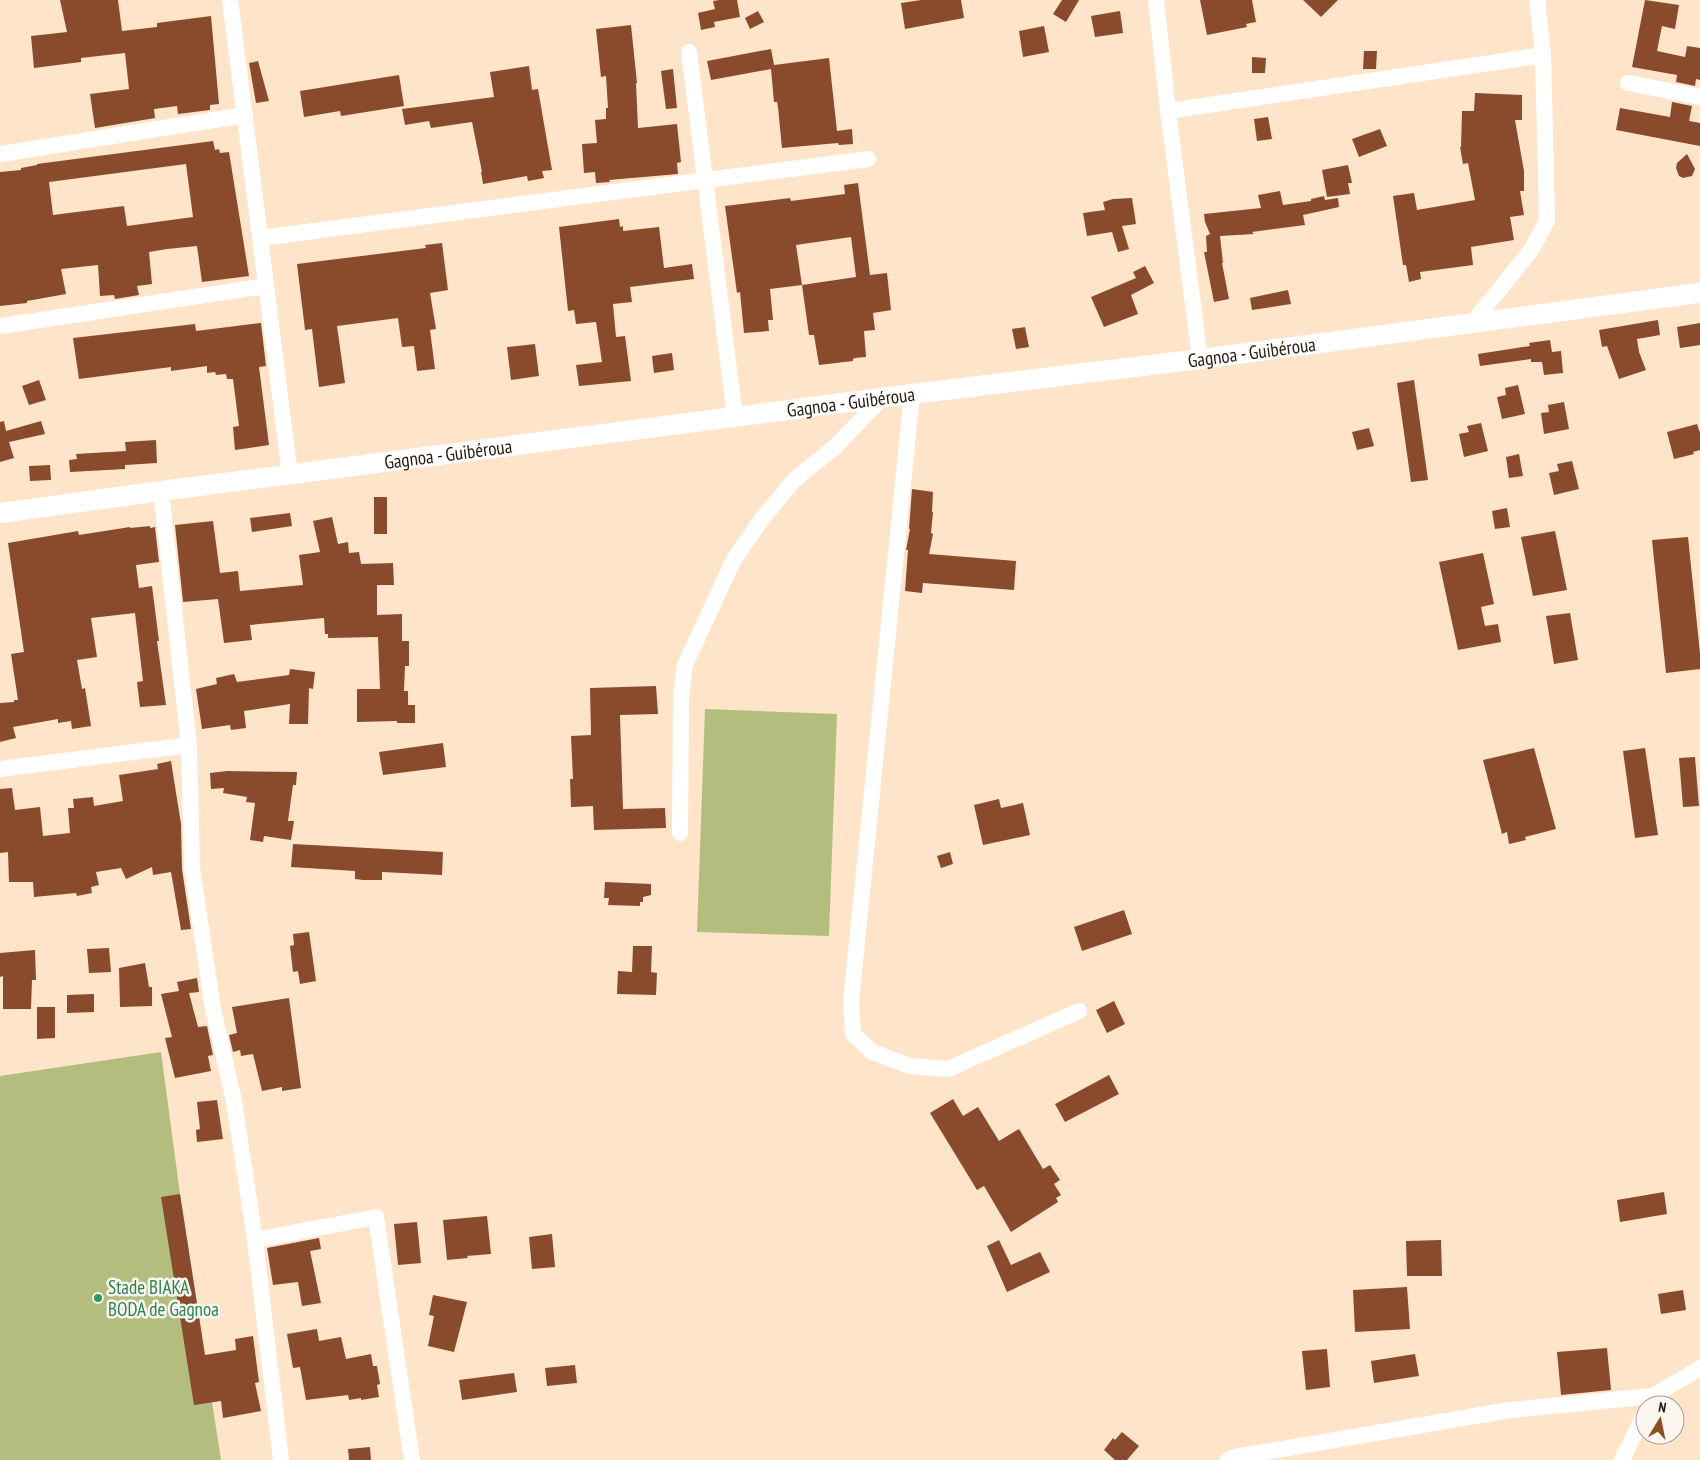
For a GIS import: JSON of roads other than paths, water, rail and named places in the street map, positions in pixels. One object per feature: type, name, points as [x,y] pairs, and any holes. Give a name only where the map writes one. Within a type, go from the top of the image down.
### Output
[{"type":"main road","name":"Gagnoa - Guibéroua","points":[[0,513],[1700,293]]},
{"type":"street","points":[[230,0],[290,474]]},
{"type":"street","points":[[1156,0],[1168,112],[1200,359]]},
{"type":"street","points":[[1474,322],[1532,249],[1547,220],[1543,55],[1536,0]]},
{"type":"street","points":[[689,52],[735,417]]},
{"type":"street","points":[[1168,112],[1543,55]]},
{"type":"street","points":[[1628,83],[1700,96]]},
{"type":"street","points":[[0,154],[245,115]]},
{"type":"street","points":[[260,238],[868,159]]},
{"type":"street","points":[[0,326],[266,286]]},
{"type":"street","points":[[912,394],[851,1002],[853,1034],[872,1052],[910,1066],[948,1069],[1079,1011]]},
{"type":"street","points":[[680,833],[681,696],[685,666],[733,561],[760,520],[794,480],[836,446],[882,398]]},
{"type":"street","points":[[161,491],[190,745],[192,868],[213,1009],[234,1101],[255,1240],[281,1460]]},
{"type":"street","points":[[0,769],[190,745]]},
{"type":"street","points":[[255,1240],[376,1217],[412,1460]]},
{"type":"street","points":[[1659,1395],[1700,1368]]},
{"type":"street","points":[[1228,1460],[1235,1457],[1510,1410],[1635,1401]]},
{"type":"street","points":[[1622,1460],[1635,1433]]},
{"type":"place","name":"Stade BIAKA BODA de Gagnoa","points":[[98,1298]]}]
